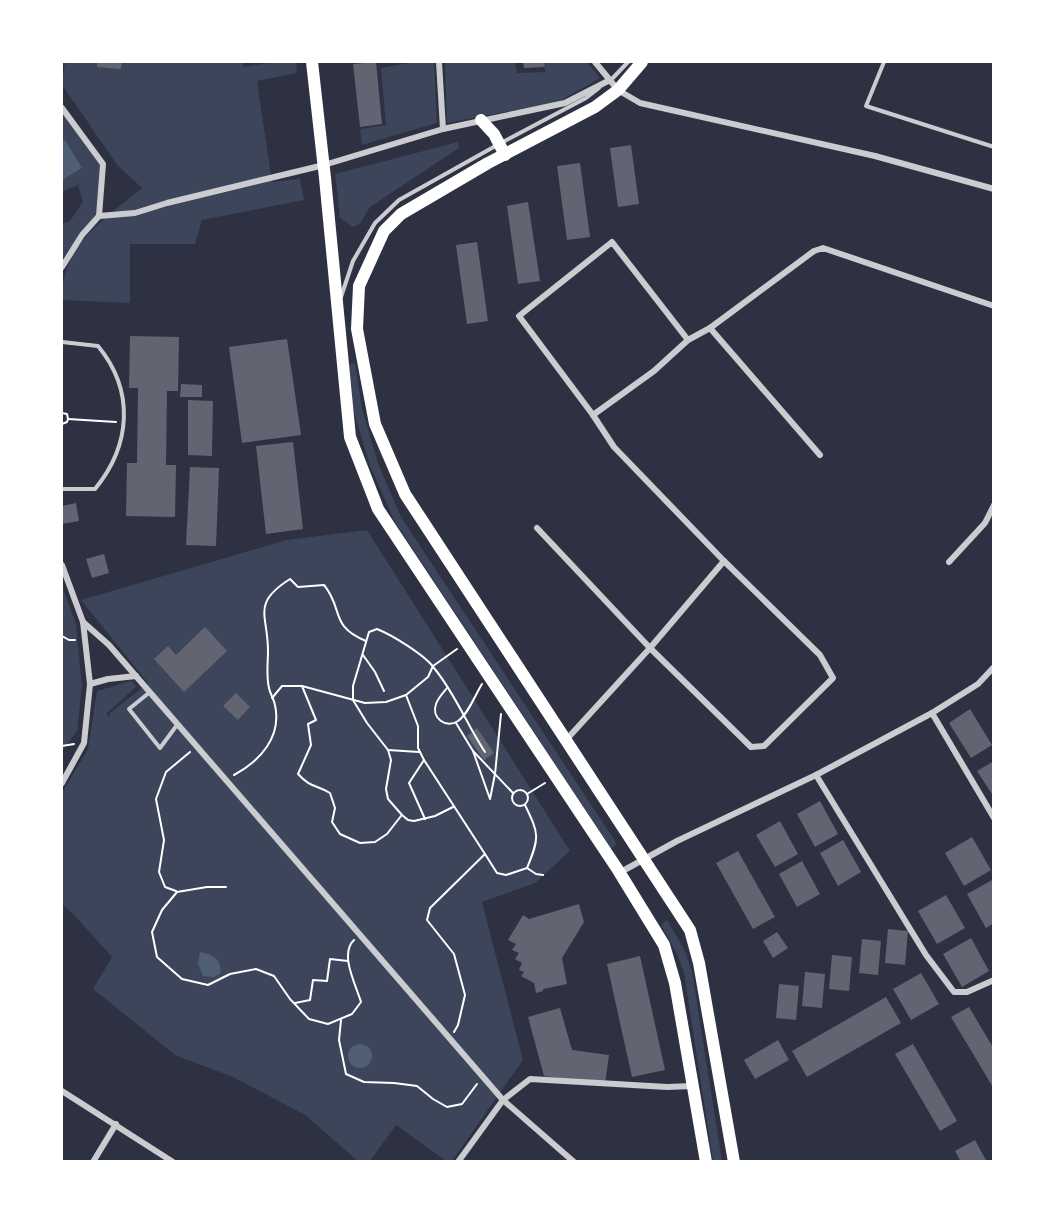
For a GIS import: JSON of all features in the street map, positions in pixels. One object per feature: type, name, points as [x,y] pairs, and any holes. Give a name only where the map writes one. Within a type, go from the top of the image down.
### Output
[{"type":"main road","points":[[312,62],[350,437],[378,509],[619,873],[664,945],[675,982],[706,1161]]},
{"type":"main road","points":[[642,62],[618,90],[595,107],[502,149],[400,214],[384,231],[359,286],[357,329],[375,424],[405,494],[690,930],[699,963],[734,1161]]},
{"type":"main road","points":[[481,120],[494,134],[502,149]]},
{"type":"street","points":[[440,62],[443,129]]},
{"type":"street","points":[[595,62],[618,90],[640,103],[875,156],[993,189]]},
{"type":"street","points":[[99,216],[135,213],[167,203],[324,165],[443,129],[565,103],[610,80]]},
{"type":"street","points":[[62,108],[103,164],[99,216],[82,235],[62,267]]},
{"type":"street","points":[[537,528],[650,648],[751,747],[764,746],[833,678],[820,656],[614,447],[519,316],[612,242],[688,340]]},
{"type":"street","points":[[593,415],[654,371],[688,340],[710,328],[814,251],[823,248],[993,306]]},
{"type":"street","points":[[710,328],[820,455]]},
{"type":"street","points":[[949,562],[985,523],[993,505]]},
{"type":"street","points":[[566,740],[650,648],[724,561]]},
{"type":"street","points":[[62,565],[83,622],[90,684],[84,743],[62,783]]},
{"type":"street","points":[[83,622],[109,645],[502,1100],[574,1161]]},
{"type":"street","points":[[619,873],[643,858],[816,775],[932,713],[978,684],[993,667]]},
{"type":"street","points":[[90,684],[108,679],[136,676]]},
{"type":"street","points":[[932,713],[993,818]]},
{"type":"street","points":[[816,775],[926,955],[954,992],[967,992],[993,980]]},
{"type":"street","points":[[458,1161],[502,1100],[530,1079],[667,1087],[693,1086]]},
{"type":"street","points":[[62,1090],[173,1161]]},
{"type":"street","points":[[93,1161],[116,1124]]},
{"type":"lane","points":[[337,310],[353,261],[375,224],[399,200],[502,149],[586,98],[610,80],[628,62]]},
{"type":"lane","points":[[884,62],[866,106],[993,147]]},
{"type":"lane","points":[[62,342],[98,346],[110,361],[120,386],[123,409],[123,435],[108,472],[94,489],[62,489]]},
{"type":"lane","points":[[150,692],[129,709],[160,748],[176,722]]},
{"type":"path","points":[[62,413],[67,414],[68,419]]},
{"type":"path","points":[[68,419],[123,423]]},
{"type":"path","points":[[62,424],[68,419]]},
{"type":"path","points":[[226,780],[261,756],[274,736],[276,707],[269,689],[265,622],[265,604],[273,590],[290,579],[298,587],[324,585],[332,594],[338,617],[350,634],[366,641]]},
{"type":"path","points":[[453,807],[425,819],[414,821],[402,815],[388,799],[386,789],[391,760],[388,750],[353,700],[353,686],[369,632],[377,629],[390,634],[434,666],[485,752]]},
{"type":"path","points":[[62,636],[69,640],[85,641]]},
{"type":"path","points":[[272,698],[282,686],[302,686],[365,703],[386,702],[406,695],[428,677],[434,666],[466,642]]},
{"type":"path","points":[[363,655],[384,691]]},
{"type":"path","points":[[447,688],[436,703],[437,717],[441,722],[456,723],[463,716],[488,674]]},
{"type":"path","points":[[302,686],[316,720],[308,724],[311,745],[298,774],[308,785],[330,793],[335,808],[332,822],[340,834],[360,843],[375,842],[387,834],[402,815]]},
{"type":"path","points":[[406,695],[418,726],[419,752],[497,873],[507,875],[527,868],[538,840],[536,827],[525,805]]},
{"type":"path","points":[[456,723],[473,751],[490,799],[495,774],[502,696]]},
{"type":"path","points":[[196,746],[166,772],[156,799],[164,840],[159,872],[165,887],[177,892],[207,887],[226,887]]},
{"type":"path","points":[[388,750],[419,752]]},
{"type":"path","points":[[473,751],[513,793]]},
{"type":"path","points":[[424,760],[409,783],[425,819]]},
{"type":"path","points":[[527,794],[556,777]]},
{"type":"path","points":[[513,793],[520,790],[527,794]]},
{"type":"path","points":[[513,793],[512,801],[515,805],[525,805]]},
{"type":"path","points":[[525,805],[528,800],[527,794]]},
{"type":"path","points":[[450,1039],[458,1025],[465,995],[454,954],[427,920],[430,908],[485,854]]},
{"type":"path","points":[[527,868],[536,874],[543,875]]},
{"type":"path","points":[[177,892],[162,910],[152,932],[157,957],[182,979],[208,984],[230,974],[256,969],[274,976],[309,1019],[328,1024],[352,1014],[361,1002],[348,961],[350,944],[360,934]]},
{"type":"path","points":[[294,1003],[310,1000],[314,980],[327,981],[330,959],[348,961]]},
{"type":"path","points":[[341,1019],[339,1040],[346,1074],[364,1082],[417,1086],[447,1107],[462,1104],[483,1078]]},
{"type":"shaded area","points":[[65,62],[243,62],[243,67],[274,62],[296,62],[297,73],[257,81],[272,182],[300,179],[304,200],[202,220],[195,244],[130,244],[130,303],[62,300],[69,264],[87,235],[142,188],[118,166],[62,85]]},
{"type":"shaded area","points":[[414,62],[434,62],[437,123],[362,145],[360,129],[386,125],[381,68]]},
{"type":"shaded area","points":[[445,62],[515,62],[517,73],[545,72],[545,62],[587,62],[600,78],[558,102],[447,123]]},
{"type":"shaded area","points":[[62,112],[100,164],[96,215],[62,259],[62,224],[70,221],[83,202],[78,185],[62,192]]},
{"type":"shaded area","points":[[65,140],[82,168],[62,180],[62,142]]},
{"type":"shaded area","points":[[458,142],[459,148],[370,207],[360,224],[353,227],[340,218],[335,174]]},
{"type":"shaded area","points":[[355,363],[362,408],[378,463],[401,517],[617,844],[611,849],[395,522],[370,466],[353,409],[347,364]]},
{"type":"shaded area","points":[[367,530],[570,851],[535,883],[482,902],[523,1060],[452,1161],[446,1161],[396,1125],[370,1161],[358,1161],[305,1115],[233,1077],[175,1055],[93,989],[112,957],[62,904],[62,793],[88,749],[97,691],[131,681],[137,686],[106,714],[109,717],[110,713],[148,683],[81,600],[287,540]]},
{"type":"shaded area","points":[[62,586],[76,624],[82,687],[77,731],[62,751]]},
{"type":"shaded area","points":[[667,920],[684,949],[692,971],[722,1161],[713,1161],[684,973],[676,952],[661,925]]},
{"type":"shaded area","points":[[200,952],[215,958],[221,973],[214,977],[203,976],[198,964]]},
{"type":"shaded area","points":[[360,1044],[369,1047],[372,1056],[369,1065],[360,1068],[351,1065],[348,1056],[351,1047]]},
{"type":"building","points":[[97,62],[122,62],[121,69],[97,67]]},
{"type":"building","points":[[376,62],[382,124],[360,127],[353,64]]},
{"type":"building","points":[[523,62],[544,62],[545,67],[524,68]]},
{"type":"building","points":[[631,145],[639,204],[618,207],[610,148]]},
{"type":"building","points":[[580,163],[590,237],[567,240],[557,166]]},
{"type":"building","points":[[528,202],[540,281],[518,284],[507,206]]},
{"type":"building","points":[[477,242],[488,321],[467,324],[456,245]]},
{"type":"building","points":[[130,336],[179,337],[178,391],[167,391],[166,465],[176,465],[175,517],[126,516],[127,463],[137,463],[138,388],[129,388]]},
{"type":"building","points":[[287,339],[301,435],[242,443],[229,347]]},
{"type":"building","points":[[181,384],[202,385],[202,397],[180,397]]},
{"type":"building","points":[[188,400],[213,401],[212,456],[188,455]]},
{"type":"building","points":[[293,442],[303,529],[266,534],[256,446]]},
{"type":"building","points":[[190,467],[219,468],[216,546],[186,545]]},
{"type":"building","points":[[76,503],[79,521],[62,524],[62,506]]},
{"type":"building","points":[[104,554],[109,573],[92,578],[86,559]]},
{"type":"building","points":[[205,627],[227,651],[184,692],[154,659],[168,646],[176,655]]},
{"type":"building","points":[[236,693],[250,707],[238,720],[223,706]]},
{"type":"building","points":[[970,709],[992,745],[971,758],[949,723]]},
{"type":"building","points":[[477,728],[494,753],[484,760],[467,736]]},
{"type":"building","points":[[994,761],[994,797],[977,771]]},
{"type":"building","points":[[820,801],[838,834],[815,847],[797,814]]},
{"type":"building","points":[[780,821],[798,854],[775,867],[756,835]]},
{"type":"building","points":[[972,837],[991,870],[964,886],[945,853]]},
{"type":"building","points":[[843,840],[861,872],[838,886],[820,853]]},
{"type":"building","points":[[738,851],[775,917],[753,929],[716,863]]},
{"type":"building","points":[[802,861],[820,894],[797,907],[779,874]]},
{"type":"building","points":[[994,879],[994,923],[986,928],[967,894]]},
{"type":"building","points":[[946,895],[965,928],[937,944],[918,911]]},
{"type":"building","points":[[579,904],[584,922],[562,958],[567,984],[543,989],[536,993],[534,983],[521,976],[524,972],[519,970],[522,963],[515,959],[519,953],[512,950],[516,944],[508,940],[523,915],[529,919]]},
{"type":"building","points":[[888,929],[908,931],[905,965],[885,963]]},
{"type":"building","points":[[777,932],[788,948],[773,958],[763,941]]},
{"type":"building","points":[[971,938],[989,971],[962,987],[943,954]]},
{"type":"building","points":[[862,939],[881,941],[878,975],[859,973]]},
{"type":"building","points":[[832,955],[852,957],[849,991],[829,989]]},
{"type":"building","points":[[640,956],[665,1070],[632,1077],[607,964]]},
{"type":"building","points":[[805,972],[825,974],[822,1008],[802,1006]]},
{"type":"building","points":[[921,973],[939,1004],[911,1020],[893,989]]},
{"type":"building","points":[[779,984],[799,986],[796,1020],[776,1018]]},
{"type":"building","points":[[886,997],[901,1023],[807,1077],[792,1051]]},
{"type":"building","points":[[969,1007],[994,1049],[994,1089],[951,1017]]},
{"type":"building","points":[[560,1008],[572,1050],[609,1055],[605,1084],[544,1076],[528,1017]]},
{"type":"building","points":[[778,1040],[789,1060],[755,1079],[744,1060]]},
{"type":"building","points":[[913,1044],[957,1121],[940,1131],[895,1054]]},
{"type":"building","points":[[975,1140],[987,1162],[961,1162],[955,1151]]}]
